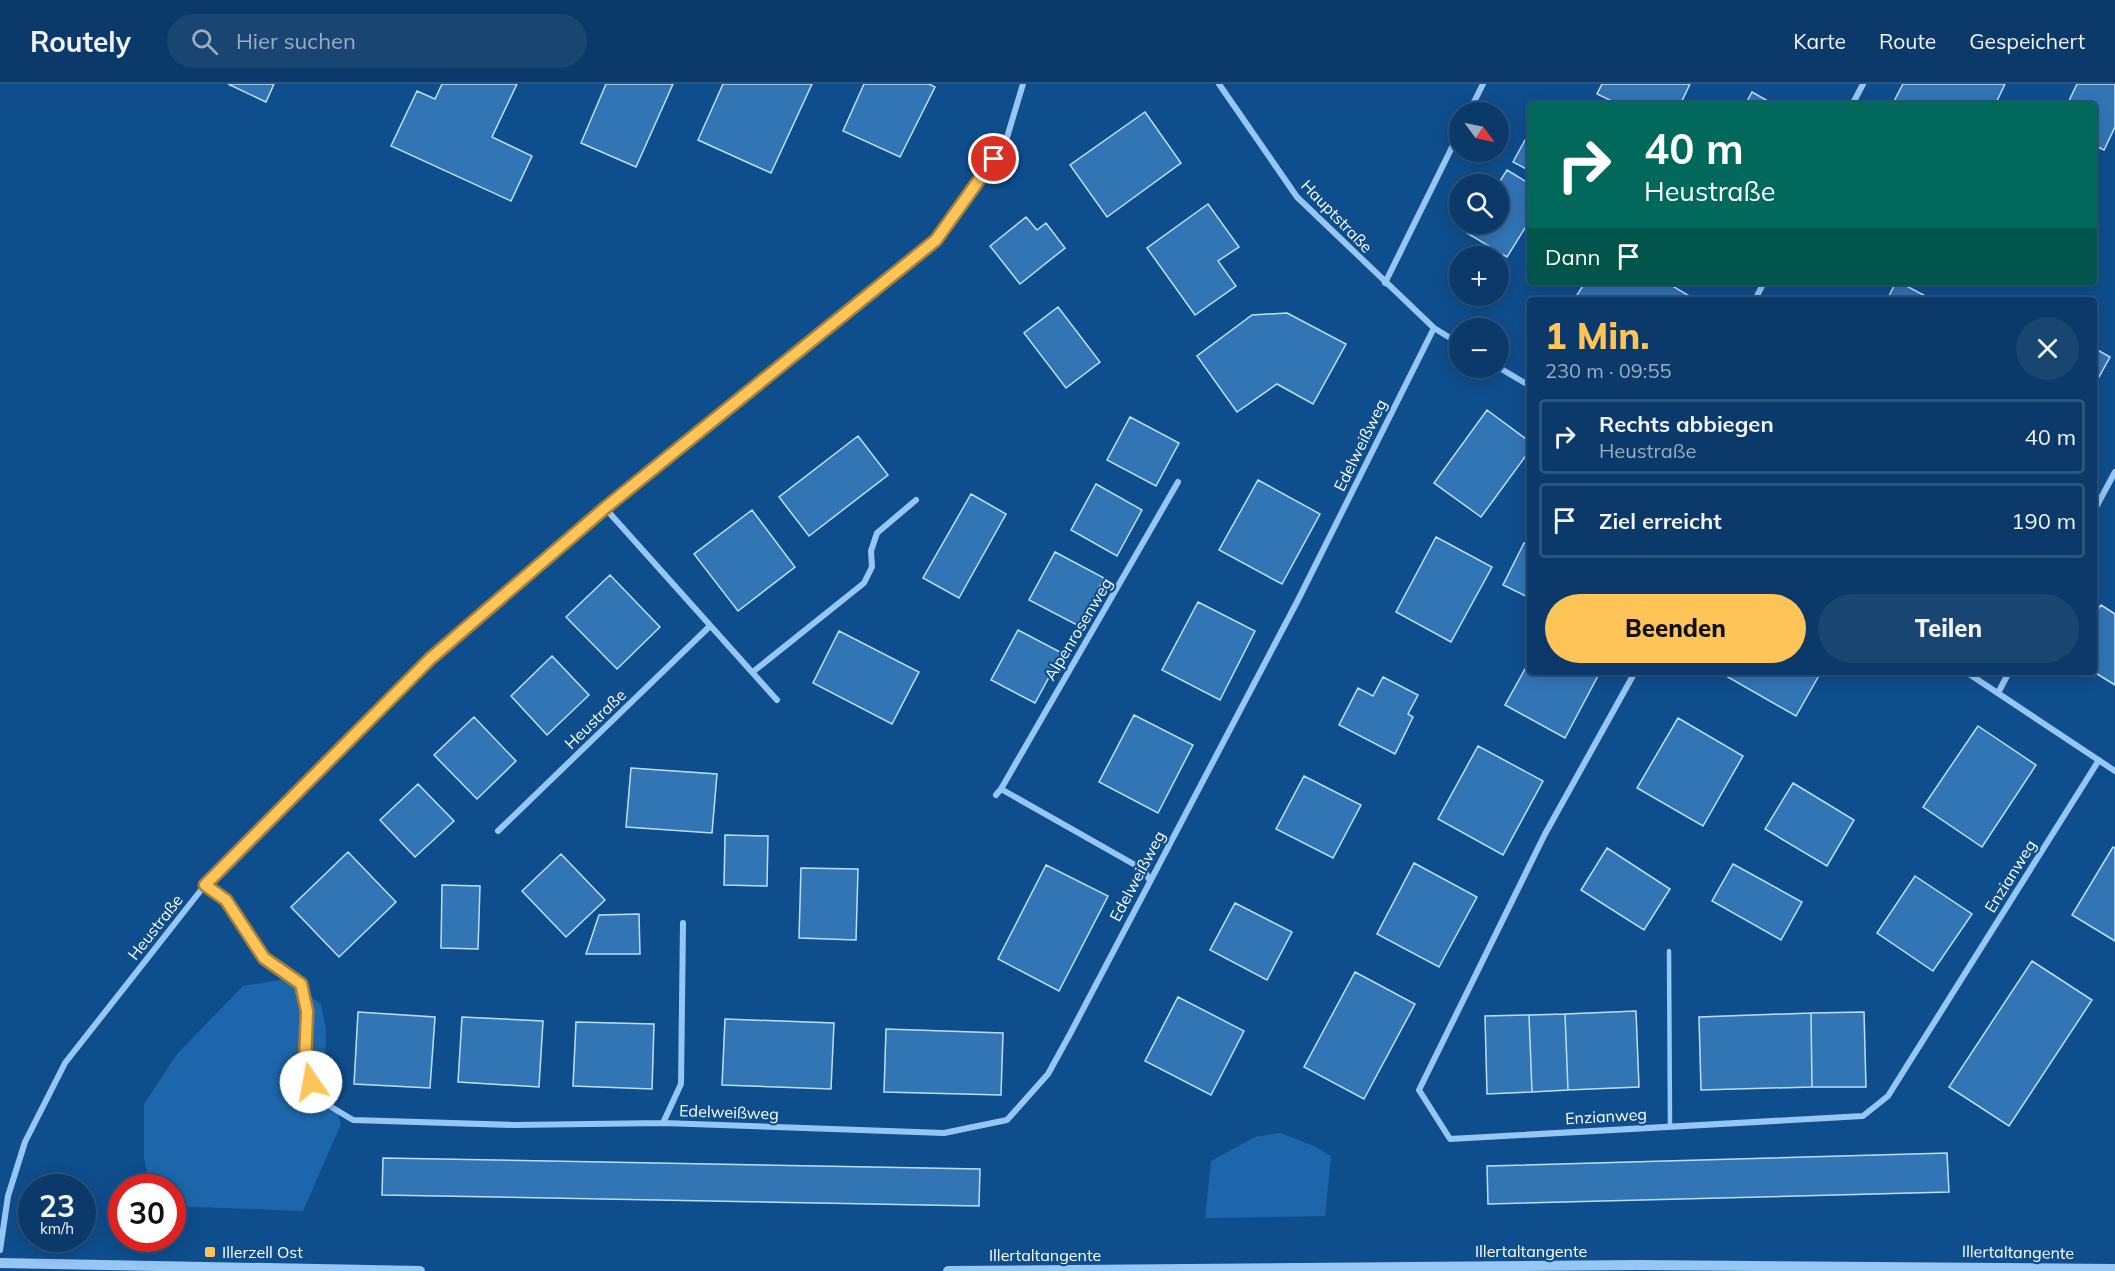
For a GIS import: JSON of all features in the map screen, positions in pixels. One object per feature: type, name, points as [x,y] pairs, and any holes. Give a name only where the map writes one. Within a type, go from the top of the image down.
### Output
[{"type":"street","name":"Heustraße","points":[[0,1250],[8,1196],[25,1142],[65,1063],[205,885],[430,659],[605,508],[936,240],[1005,144],[1023,84]]},
{"type":"street","name":"Hauptstraße","points":[[1219,84],[1297,197],[1385,283],[1434,328],[1449,337]]},
{"type":"street","points":[[1474,102],[1483,84]]},
{"type":"street","points":[[1854,102],[1863,84]]},
{"type":"street","points":[[1385,283],[1449,153]]},
{"type":"street","name":"Edelweißweg","points":[[205,885],[226,900],[264,958],[301,984],[307,1011],[305,1064],[318,1099],[353,1120],[514,1125],[663,1123],[944,1133],[1007,1120],[1048,1074],[1299,600],[1434,328]]},
{"type":"street","points":[[1509,374],[1527,384]]},
{"type":"street","points":[[2097,505],[2115,472]]},
{"type":"street","name":"Alpenrosenweg","points":[[996,795],[1178,482]]},
{"type":"street","points":[[754,671],[864,583],[872,567],[871,551],[877,533],[916,500]]},
{"type":"street","points":[[605,508],[710,626],[754,671],[777,700]]},
{"type":"street","name":"Heustraße","points":[[498,831],[710,626]]},
{"type":"street","name":"Enzianweg","points":[[1633,675],[1545,834],[1419,1090],[1450,1139],[1863,1116],[1888,1096],[2099,760]]},
{"type":"street","points":[[1971,675],[2115,771]]},
{"type":"street","points":[[1998,693],[2007,675]]},
{"type":"street","points":[[1001,789],[1144,870],[1150,881]]},
{"type":"street","name":"Edelweißweg","points":[[663,1123],[681,1084],[683,923]]},
{"type":"street","points":[[0,1263],[420,1271]]},
{"type":"street","name":"Illertaltangente","points":[[948,1271],[1638,1265],[2115,1269]]},
{"type":"lane","points":[[1669,951],[1670,1126]]},
{"type":"shaded area","points":[[285,979],[321,1004],[326,1030],[325,1079],[341,1124],[303,1211],[186,1206],[186,1174],[148,1174],[144,1158],[144,1104],[177,1054],[243,986]]},
{"type":"shaded area","points":[[1280,1133],[1314,1146],[1331,1156],[1325,1216],[1205,1218],[1211,1161],[1255,1137]]},
{"type":"building","points":[[228,84],[274,84],[266,102]]},
{"type":"building","points":[[442,84],[517,84],[492,137],[532,156],[511,201],[391,146],[417,91],[435,99]]},
{"type":"building","points":[[606,84],[673,84],[636,167],[581,143]]},
{"type":"building","points":[[723,84],[812,84],[771,173],[698,140]]},
{"type":"building","points":[[864,84],[929,84],[935,87],[900,157],[843,131]]},
{"type":"building","points":[[1602,84],[1690,84],[1681,102],[1614,102],[1597,94]]},
{"type":"building","points":[[1903,84],[2005,84],[1996,102],[1894,102]]},
{"type":"building","points":[[2077,84],[2115,84],[2115,127],[2104,150],[2097,146],[2097,102],[2068,102]]},
{"type":"building","points":[[1752,92],[1770,102],[1747,102]]},
{"type":"building","points":[[1145,112],[1181,163],[1107,217],[1070,165]]},
{"type":"building","points":[[1527,136],[1527,169],[1513,162]]},
{"type":"building","points":[[1507,170],[1527,182],[1527,225],[1509,254],[1509,246],[1489,246],[1469,234],[1509,234],[1509,174],[1504,174]]},
{"type":"building","points":[[1208,204],[1239,247],[1218,261],[1236,286],[1195,315],[1147,248]]},
{"type":"building","points":[[1026,217],[1037,230],[1046,223],[1065,248],[1020,284],[990,246]]},
{"type":"building","points":[[1583,285],[1671,285],[1691,297],[1576,297]]},
{"type":"building","points":[[1894,285],[1905,285],[1927,297],[1888,297]]},
{"type":"building","points":[[1058,307],[1100,362],[1066,388],[1024,333]]},
{"type":"building","points":[[1287,313],[1346,344],[1313,404],[1277,384],[1237,412],[1197,356],[1252,315]]},
{"type":"building","points":[[2097,350],[2110,357],[2097,381]]},
{"type":"building","points":[[1487,410],[1527,440],[1527,454],[1481,517],[1434,483]]},
{"type":"building","points":[[1130,417],[1179,443],[1156,486],[1107,460]]},
{"type":"building","points":[[858,436],[888,475],[809,536],[779,497]]},
{"type":"building","points":[[1258,480],[1320,514],[1282,584],[1219,550]]},
{"type":"building","points":[[1096,484],[1142,510],[1117,556],[1071,530]]},
{"type":"building","points":[[971,494],[1006,514],[959,598],[923,578]]},
{"type":"building","points":[[752,510],[795,567],[738,611],[694,554]]},
{"type":"building","points":[[1436,537],[1492,567],[1451,642],[1396,612]]},
{"type":"building","points":[[1524,543],[1527,544],[1527,597],[1503,585]]},
{"type":"building","points":[[1055,552],[1104,578],[1079,626],[1029,600]]},
{"type":"building","points":[[610,575],[660,627],[617,669],[566,617]]},
{"type":"building","points":[[1198,602],[1255,631],[1220,700],[1162,670]]},
{"type":"building","points":[[2101,605],[2115,614],[2115,685],[2097,674],[2097,611]]},
{"type":"building","points":[[1018,630],[1062,653],[1035,703],[991,680]]},
{"type":"building","points":[[839,631],[919,672],[892,724],[813,683]]},
{"type":"building","points":[[552,656],[589,695],[547,735],[511,696]]},
{"type":"building","points":[[1527,665],[1527,675],[1598,675],[1565,738],[1505,705]]},
{"type":"building","points":[[1724,675],[1819,675],[1796,716]]},
{"type":"building","points":[[1383,677],[1418,695],[1408,714],[1413,717],[1395,754],[1339,725],[1358,688],[1373,696]]},
{"type":"building","points":[[1134,715],[1193,745],[1158,813],[1099,782]]},
{"type":"building","points":[[474,717],[516,761],[477,799],[434,755]]},
{"type":"building","points":[[1678,718],[1743,756],[1703,826],[1637,788]]},
{"type":"building","points":[[1978,726],[2036,765],[1982,847],[1923,807]]},
{"type":"building","points":[[1478,746],[1543,781],[1503,855],[1438,819]]},
{"type":"building","points":[[631,768],[717,774],[712,833],[626,827]]},
{"type":"building","points":[[1304,776],[1361,805],[1333,858],[1276,829]]},
{"type":"building","points":[[1793,783],[1854,820],[1827,866],[1765,829]]},
{"type":"building","points":[[418,784],[454,821],[415,857],[380,820]]},
{"type":"building","points":[[725,835],[768,836],[767,886],[724,885]]},
{"type":"building","points":[[2113,847],[2115,848],[2115,941],[2072,915]]},
{"type":"building","points":[[1607,848],[1670,889],[1644,930],[1581,890]]},
{"type":"building","points":[[348,852],[396,902],[339,957],[291,907]]},
{"type":"building","points":[[561,854],[605,900],[566,937],[522,891]]},
{"type":"building","points":[[1414,863],[1477,897],[1439,967],[1377,934]]},
{"type":"building","points":[[1733,864],[1802,902],[1781,940],[1712,901]]},
{"type":"building","points":[[1046,865],[1108,896],[1059,991],[998,959]]},
{"type":"building","points":[[801,868],[858,869],[856,940],[799,938]]},
{"type":"building","points":[[1915,876],[1972,914],[1933,971],[1877,933]]},
{"type":"building","points":[[442,885],[480,886],[478,949],[441,948]]},
{"type":"building","points":[[1235,903],[1292,932],[1267,980],[1210,950]]},
{"type":"building","points":[[639,914],[640,954],[586,954],[599,915]]},
{"type":"building","points":[[2032,961],[2092,1000],[2009,1126],[1949,1087]]},
{"type":"building","points":[[1355,972],[1415,1004],[1364,1099],[1304,1067]]},
{"type":"building","points":[[1178,997],[1244,1031],[1211,1095],[1145,1061]]},
{"type":"building","points":[[1636,1011],[1639,1087],[1568,1090],[1565,1014]]},
{"type":"building","points":[[358,1012],[435,1017],[430,1088],[354,1084]]},
{"type":"building","points":[[1864,1012],[1866,1087],[1812,1087],[1811,1013]]},
{"type":"building","points":[[1811,1013],[1812,1087],[1701,1090],[1699,1017]]},
{"type":"building","points":[[1565,1014],[1568,1090],[1532,1092],[1529,1015]]},
{"type":"building","points":[[1529,1015],[1532,1092],[1487,1094],[1485,1016]]},
{"type":"building","points":[[462,1017],[543,1021],[539,1087],[458,1082]]},
{"type":"building","points":[[725,1019],[834,1023],[831,1089],[722,1085]]},
{"type":"building","points":[[576,1022],[654,1024],[652,1089],[573,1086]]},
{"type":"building","points":[[886,1029],[1003,1033],[1001,1095],[884,1092]]},
{"type":"building","points":[[1947,1153],[1949,1192],[1488,1204],[1487,1166]]},
{"type":"building","points":[[383,1158],[980,1169],[979,1206],[382,1195]]},
{"type":"place","name":"Illerzell Ost","points":[[210,1252]]},
{"type":"route","points":[[311,1082],[305,1064],[307,1011],[301,984],[264,958],[226,900],[205,885],[430,659],[716,416],[936,240],[994,159]]}]
